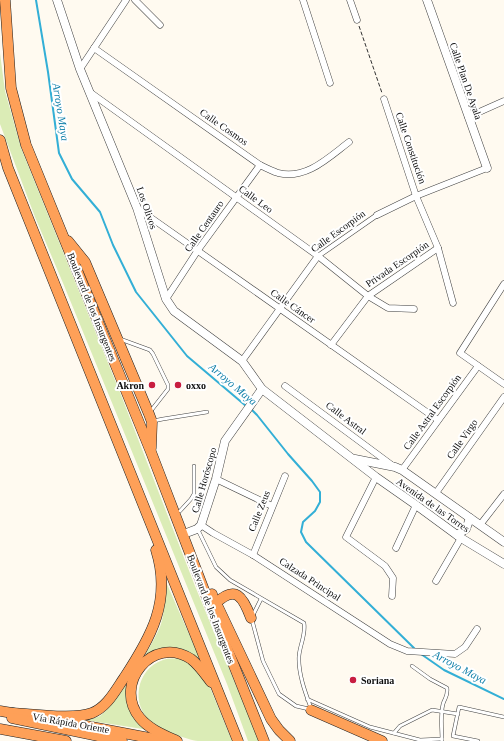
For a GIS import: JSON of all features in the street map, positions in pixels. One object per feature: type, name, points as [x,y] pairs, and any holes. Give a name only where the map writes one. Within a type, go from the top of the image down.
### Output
[{"type":"highway","name":"Boulevard de los Insurgentes","points":[[5,0],[11,88],[26,144],[153,456],[264,741]]},
{"type":"highway","points":[[0,140],[8,168],[238,741]]},
{"type":"highway","points":[[61,232],[85,262],[117,337],[150,418],[153,456],[180,511],[196,529],[215,604],[218,607],[271,719],[290,741]]},
{"type":"highway","points":[[13,713],[77,716],[95,711],[104,705],[112,696],[148,640],[157,612],[161,585],[161,573],[159,561],[131,474]]},
{"type":"highway","points":[[215,604],[224,596],[231,594],[238,595],[243,599],[251,618]]},
{"type":"highway","points":[[177,741],[150,727],[136,713],[131,690],[134,676],[141,666],[153,657],[163,654],[173,653],[184,655],[199,666],[220,696]]},
{"type":"highway","points":[[311,710],[382,741]]},
{"type":"highway","name":"Vía Rápida Oriente","points":[[0,711],[165,741]]},
{"type":"highway","points":[[0,715],[122,741]]},
{"type":"highway","points":[[5,730],[43,741]]},
{"type":"highway","points":[[5,730],[66,741]]},
{"type":"street","name":"Los Olivos","points":[[57,0],[80,69],[91,92],[137,208],[166,299],[174,311],[242,362],[262,389]]},
{"type":"street","points":[[80,69],[126,0]]},
{"type":"street","points":[[135,0],[160,25]]},
{"type":"street","points":[[303,0],[330,83]]},
{"type":"street","points":[[350,0],[357,20]]},
{"type":"street","name":"Calle Plan De Ayala","points":[[427,0],[487,168]]},
{"type":"street","name":"Calle Cosmos","points":[[94,48],[260,165],[278,173],[296,175],[314,168],[349,142]]},
{"type":"street","name":"Calle Leo","points":[[91,92],[318,256],[368,296],[388,308],[414,309]]},
{"type":"street","name":"Calle Constitución","points":[[384,99],[416,196],[438,248],[453,303]]},
{"type":"street","points":[[468,117],[504,101]]},
{"type":"street","name":"Calle Centauro","points":[[166,299],[198,250],[260,165]]},
{"type":"street","name":"Calle Escorpión","points":[[242,362],[318,256],[377,215],[416,196],[487,168]]},
{"type":"street","name":"Calle Cáncer","points":[[137,208],[438,420]]},
{"type":"street","name":"Privada Escorpión","points":[[368,296],[438,248]]},
{"type":"street","points":[[504,284],[460,353],[504,384]]},
{"type":"street","points":[[331,345],[368,296]]},
{"type":"street","name":"Calle Astral Escorpión","points":[[398,469],[438,420],[478,366]]},
{"type":"street","name":"Calle Astral","points":[[285,386],[398,469]]},
{"type":"street","name":"Calle Horóscopo","points":[[196,529],[216,479],[225,441],[262,389]]},
{"type":"street","name":"Avenida de las Torres","points":[[262,389],[376,477],[459,536],[504,564]]},
{"type":"street","name":"Calle Virgo","points":[[436,493],[504,397]]},
{"type":"street","name":"Avenida de las Torres","points":[[353,458],[398,469],[436,493],[504,542]]},
{"type":"street","name":"Calle Zeus","points":[[253,555],[285,476]]},
{"type":"street","points":[[376,477],[346,536],[385,566],[393,578],[392,596]]},
{"type":"street","points":[[216,479],[272,506]]},
{"type":"street","points":[[480,525],[504,494]]},
{"type":"street","points":[[396,548],[416,505]]},
{"type":"street","points":[[436,580],[459,536],[466,529],[470,518]]},
{"type":"street","name":"Calzada Principal","points":[[196,529],[213,533],[253,555],[390,644],[407,651],[455,654],[465,647],[477,629]]},
{"type":"lane","points":[[117,337],[150,350],[168,385],[168,389],[150,418],[163,419],[207,412]]},
{"type":"lane","points":[[180,511],[192,500],[194,494],[194,466]]},
{"type":"lane","points":[[196,529],[216,567],[230,580],[304,623],[305,630],[299,656],[302,684],[311,710]]},
{"type":"lane","points":[[261,599],[251,618],[263,661],[279,694],[296,706],[311,710]]},
{"type":"lane","points":[[307,699],[370,727],[420,740],[442,740],[442,711],[443,704],[448,695],[447,688],[430,679],[412,666]]},
{"type":"lane","points":[[478,741],[453,736],[459,707],[504,717]]},
{"type":"lane","points":[[394,733],[400,726],[423,713],[432,710],[458,714]]},
{"type":"path","points":[[357,20],[384,99]]},
{"type":"green space","points":[[0,53],[5,91],[21,148],[121,395],[195,586],[259,741],[248,741],[227,684],[35,217],[0,124]]},
{"type":"green space","points":[[166,582],[200,659],[192,655],[148,658],[129,692],[149,730],[85,720],[100,716],[107,710],[143,659],[161,624],[164,609]]},
{"type":"green space","points":[[178,658],[187,660],[209,685],[232,741],[198,741],[187,739],[152,723],[145,715],[139,698],[139,688],[142,679],[147,671],[154,665],[165,659]]},
{"type":"waterway","name":"Arroyo Maya","points":[[36,0],[59,153],[72,179],[100,212],[113,245],[136,292],[187,356],[246,406]]},
{"type":"waterway","name":"Arroyo Maya","points":[[250,408],[320,492],[320,502],[315,511],[303,522],[301,532],[306,542],[416,650]]},
{"type":"waterway","name":"Arroyo Maya","points":[[421,654],[444,670],[504,699]]},
{"type":"place","name":"Akron","points":[[152,385]]},
{"type":"place","name":"oxxo","points":[[178,385]]},
{"type":"place","name":"Soriana","points":[[353,680]]}]
